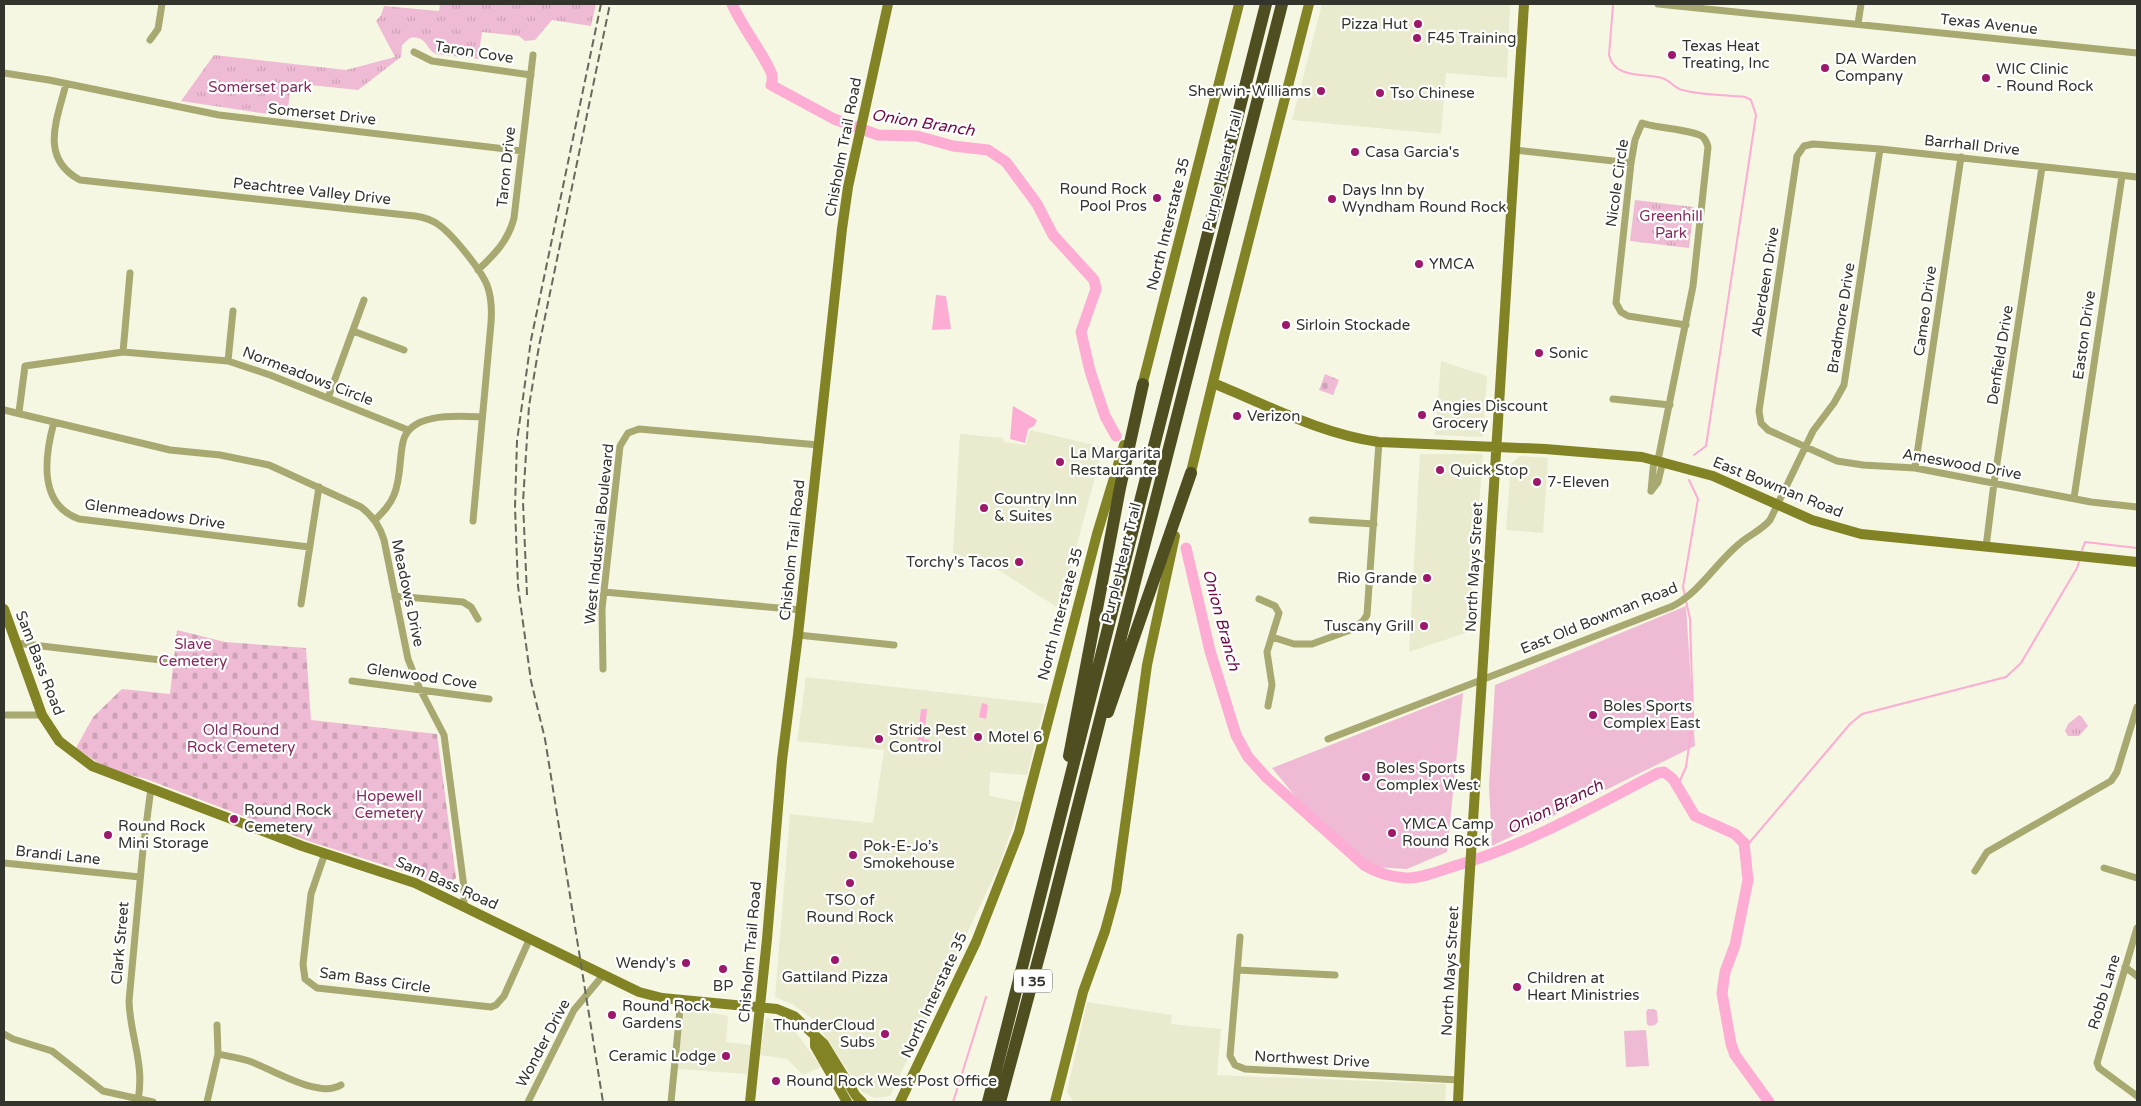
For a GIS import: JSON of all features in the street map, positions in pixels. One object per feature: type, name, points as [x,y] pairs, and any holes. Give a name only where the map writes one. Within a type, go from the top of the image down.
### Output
[{"type":"highway","name":"Purple Heart Trail","points":[[988,1102],[1266,4]]},
{"type":"highway","name":"Purple Heart Trail","points":[[1000,1102],[1051,912],[1282,4]]},
{"type":"highway","points":[[1023,966],[1043,858],[1068,760],[1120,488],[1143,384]]},
{"type":"highway","points":[[1051,912],[1080,821],[1101,738],[1121,672],[1191,474]]},
{"type":"main road","name":"Chisholm Trail Road","points":[[750,1102],[767,947],[782,760],[801,610],[848,187],[888,4]]},
{"type":"main road","name":"North Interstate 35","points":[[900,1102],[976,942],[1006,868],[1018,832],[1097,534],[1143,384],[1240,4]]},
{"type":"main road","points":[[1055,1102],[1083,992],[1112,909],[1124,841],[1146,665],[1169,557],[1309,4]]},
{"type":"main road","name":"North Mays Street","points":[[1458,1102],[1469,879],[1524,4]]},
{"type":"main road","name":"East Bowman Road","points":[[1213,383],[1346,436],[1379,442],[1613,454],[1658,460],[1713,476],[1828,526],[1861,534],[2137,562]]},
{"type":"main road","name":"Sam Bass Road","points":[[4,609],[42,715],[59,741],[80,759],[104,771],[325,853],[404,878],[639,992],[681,1000],[777,1009],[794,1016],[803,1023],[815,1038],[815,1046],[851,1101]]},
{"type":"main road","points":[[905,1092],[909,1102]]},
{"type":"street","points":[[150,40],[158,29],[162,4]]},
{"type":"street","name":"Texas Avenue","points":[[1658,4],[2137,53]]},
{"type":"street","points":[[1858,24],[1860,4]]},
{"type":"street","name":"Taron Cove","points":[[414,52],[432,61],[531,75]]},
{"type":"street","name":"Taron Drive","points":[[478,270],[500,249],[511,229],[514,218],[533,55]]},
{"type":"street","name":"Somerset Drive","points":[[4,73],[219,115],[522,151]]},
{"type":"street","name":"Peachtree Valley Drive","points":[[66,84],[54,141],[54,151],[61,167],[80,180],[424,218],[446,231],[478,270],[488,287],[492,308],[473,521]]},
{"type":"street","name":"Nicole Circle","points":[[1658,460],[1686,325],[1708,144],[1698,134],[1654,128],[1642,123],[1635,140],[1631,163],[1616,298],[1618,308],[1628,316],[1686,325]]},
{"type":"street","name":"Barrhall Drive","points":[[1804,146],[1813,144],[1880,149],[2137,177]]},
{"type":"street","name":"Aberdeen Drive","points":[[1761,423],[1758,411],[1797,156],[1804,146]]},
{"type":"street","name":"Bradmore Drive","points":[[1778,505],[1804,447],[1839,395],[1846,376],[1880,149]]},
{"type":"street","points":[[1515,150],[1631,163]]},
{"type":"street","name":"Cameo Drive","points":[[1915,468],[1961,157]]},
{"type":"street","name":"Denfield Drive","points":[[1986,547],[2042,167]]},
{"type":"street","name":"Easton Drive","points":[[2074,498],[2122,176]]},
{"type":"street","points":[[123,352],[130,274]]},
{"type":"street","points":[[328,398],[364,300]]},
{"type":"street","points":[[228,361],[233,311]]},
{"type":"street","points":[[353,331],[404,350]]},
{"type":"street","name":"Normeadows Circle","points":[[18,412],[25,366],[123,352],[228,361],[270,375],[408,430]]},
{"type":"street","points":[[1614,399],[1670,406]]},
{"type":"street","name":"Meadows Drive","points":[[4,410],[170,450],[258,462],[280,468],[361,507],[375,520],[384,540],[408,660],[420,689],[439,724],[448,752],[464,887],[464,906]]},
{"type":"street","points":[[375,520],[389,505],[397,487],[403,441],[408,430],[416,424],[435,418],[481,417]]},
{"type":"street","name":"Glenmeadows Drive","points":[[54,422],[47,447],[46,465],[56,502],[68,514],[88,520],[309,547]]},
{"type":"street","name":"Ameswood Drive","points":[[1761,423],[1768,430],[1804,447],[1829,458],[1851,464],[1915,468],[2074,498],[2137,507]]},
{"type":"street","name":"West Industrial Boulevard","points":[[603,669],[601,629],[604,592],[620,446],[628,433],[639,429],[818,445]]},
{"type":"street","points":[[1272,637],[1294,644],[1308,645],[1354,629],[1363,621],[1369,608],[1379,442]]},
{"type":"street","points":[[301,604],[319,487]]},
{"type":"street","name":"East Old Bowman Road","points":[[1328,739],[1609,632],[1683,601],[1696,590],[1739,543],[1766,526],[1778,505]]},
{"type":"street","points":[[1312,520],[1374,524]]},
{"type":"street","points":[[604,592],[801,610]]},
{"type":"street","points":[[395,596],[463,602],[472,607],[478,618]]},
{"type":"street","points":[[1259,599],[1275,606],[1278,609],[1279,616],[1267,652],[1272,685],[1268,706]]},
{"type":"street","points":[[798,635],[894,645]]},
{"type":"street","points":[[16,643],[169,661]]},
{"type":"street","name":"Glenwood Cove","points":[[352,681],[489,699]]},
{"type":"street","points":[[1975,871],[1987,852],[2112,781],[2117,772],[2137,707]]},
{"type":"street","points":[[4,715],[42,715]]},
{"type":"street","name":"Clark Street","points":[[138,1100],[141,1071],[129,1019],[128,1001],[147,808],[152,788]]},
{"type":"street","name":"Sam Bass Circle","points":[[325,853],[311,894],[304,964],[305,979],[312,986],[456,1005],[491,1007],[496,1005],[504,996],[530,938]]},
{"type":"street","name":"Brandi Lane","points":[[4,863],[140,877]]},
{"type":"street","points":[[2104,868],[2137,878]]},
{"type":"street","name":"Robb Lane","points":[[2137,928],[2097,1064],[2099,1068],[2137,1096]]},
{"type":"street","name":"Northwest Drive","points":[[1240,936],[1230,1056],[1232,1061],[1240,1068],[1459,1080]]},
{"type":"street","points":[[2126,967],[2137,976]]},
{"type":"street","points":[[1238,970],[1335,975]]},
{"type":"street","name":"Wonder Drive","points":[[528,1102],[574,1010],[604,974]]},
{"type":"street","points":[[670,1102],[681,1000]]},
{"type":"street","points":[[207,1102],[218,1054],[217,1025]]},
{"type":"street","points":[[4,1034],[13,1039],[52,1051],[103,1091],[153,1102]]},
{"type":"street","points":[[218,1054],[248,1061],[283,1077],[312,1087],[335,1088],[340,1084]]},
{"type":"shaded area","points":[[1322,4],[1510,4],[1507,78],[1446,73],[1441,134],[1292,120]]},
{"type":"shaded area","points":[[936,295],[946,296],[951,329],[932,330]]},
{"type":"shaded area","points":[[1441,361],[1487,376],[1483,437],[1435,435]]},
{"type":"shaded area","points":[[1013,406],[1037,420],[1034,426],[1028,429],[1025,443],[1010,439]]},
{"type":"shaded area","points":[[1030,430],[1103,447],[1060,609],[995,568],[953,553],[960,434],[1003,438],[1004,442],[1026,445]]},
{"type":"shaded area","points":[[1420,454],[1483,454],[1469,632],[1409,652]]},
{"type":"shaded area","points":[[1520,456],[1548,458],[1543,533],[1506,530],[1511,464]]},
{"type":"shaded area","points":[[806,677],[1045,704],[1027,775],[990,772],[989,796],[1021,802],[999,866],[890,1096],[875,1098],[862,1092],[815,1021],[794,1005],[775,997],[790,814],[873,823],[884,750],[797,741]]},
{"type":"shaded area","points":[[982,703],[988,705],[986,719],[979,717]]},
{"type":"shaded area","points":[[921,709],[927,709],[924,739],[929,740],[927,753],[916,752]]},
{"type":"shaded area","points":[[1087,1002],[1172,1015],[1171,1024],[1221,1029],[1217,1075],[1446,1084],[1445,1102],[1074,1102],[1067,1092]]},
{"type":"shaded area","points":[[685,1008],[728,1016],[726,1042],[751,1045],[747,1074],[677,1069]]},
{"type":"shaded area","points":[[766,1018],[790,1024],[821,1067],[803,1075],[787,1059],[760,1055]]},
{"type":"green space","name":"Somerset park","points":[[440,4],[596,4],[591,26],[552,20],[535,40],[525,41],[519,36],[482,32],[478,59],[436,54],[432,52],[423,40],[410,38],[402,45],[401,57],[358,90],[291,83],[287,117],[181,101],[214,55],[346,70],[395,57],[376,21],[381,15],[384,6],[439,11]]},
{"type":"green space","name":"Greenhill Park","points":[[1635,200],[1694,207],[1689,248],[1630,241]]},
{"type":"green space","points":[[1325,374],[1339,380],[1333,395],[1319,390]]},
{"type":"green space","name":"Boles Sports Complex East","points":[[1686,606],[1695,746],[1492,846],[1489,786],[1495,685]]},
{"type":"green space","name":"Old Round Rock Cemetery","points":[[177,630],[225,642],[306,648],[311,720],[437,734],[456,878],[444,889],[412,874],[308,841],[146,779],[107,769],[76,748],[93,717],[122,689],[170,694]]},
{"type":"green space","name":"Boles Sports Complex West","points":[[1463,693],[1447,852],[1407,869],[1371,867],[1347,849],[1305,808],[1272,768]]},
{"type":"green space","points":[[2079,715],[2088,726],[2079,736],[2068,736],[2065,731],[2068,724]]},
{"type":"green space","points":[[1648,1009],[1657,1011],[1658,1022],[1655,1025],[1649,1026],[1647,1024],[1646,1012]]},
{"type":"green space","points":[[1646,1030],[1649,1066],[1626,1067],[1624,1031]]},
{"type":"waterway","name":"Onion Branch","points":[[732,4],[771,72],[771,85],[834,119],[878,135],[917,136],[953,146],[988,150],[1006,162],[1037,204],[1053,235],[1094,280],[1096,289],[1081,332],[1090,371],[1105,416],[1116,436]]},
{"type":"waterway","points":[[1613,5],[1609,55],[1612,63],[1617,68],[1631,74],[1662,78],[1677,88],[1690,92],[1745,97],[1751,100],[1756,115],[1706,446],[1694,455]]},
{"type":"waterway","points":[[1685,596],[1683,587],[1698,499],[1689,480]]},
{"type":"waterway","points":[[2082,550],[2085,542],[2137,548]]},
{"type":"waterway","name":"Onion Branch","points":[[1186,548],[1210,651],[1236,735],[1248,757],[1267,778],[1369,868],[1395,877],[1406,878],[1419,877],[1439,871],[1510,847],[1584,812],[1658,773],[1664,772],[1673,779],[1695,816],[1735,834],[1744,843],[1748,880],[1735,945],[1725,972],[1722,993],[1731,1044],[1735,1055],[1769,1102]]},
{"type":"waterway","points":[[1744,849],[1850,724],[1862,714],[2006,677],[2021,663],[2079,562]]},
{"type":"waterway","points":[[1677,787],[1686,767],[1693,718],[1690,619],[1686,601]]},
{"type":"waterway","points":[[953,1102],[986,997]]},
{"type":"railway","points":[[601,4],[531,340],[517,441],[515,507],[518,586],[531,681],[545,739],[603,1102]]},
{"type":"railway","points":[[527,595],[523,502],[529,406],[539,346],[610,4]]},
{"type":"place","name":"Pizza Hut","points":[[1418,24]]},
{"type":"place","name":"F45 Training","points":[[1417,38]]},
{"type":"place","name":"Texas Heat Treating, Inc","points":[[1672,55]]},
{"type":"place","name":"DA Warden Company","points":[[1825,68]]},
{"type":"place","name":"WIC Clinic - Round Rock","points":[[1986,78]]},
{"type":"place","name":"Sherwin-Williams","points":[[1321,91]]},
{"type":"place","name":"Tso Chinese","points":[[1380,93]]},
{"type":"place","name":"Casa Garcia's","points":[[1355,152]]},
{"type":"place","name":"Round Rock Pool Pros","points":[[1157,198]]},
{"type":"place","name":"Days Inn by Wyndham Round Rock","points":[[1332,199]]},
{"type":"place","name":"YMCA","points":[[1419,264]]},
{"type":"place","name":"Sirloin Stockade","points":[[1286,325]]},
{"type":"place","name":"Sonic","points":[[1539,353]]},
{"type":"place","name":"Angies Discount Grocery","points":[[1422,415]]},
{"type":"place","name":"Verizon","points":[[1237,416]]},
{"type":"place","name":"La Margarita Restaurante","points":[[1060,462]]},
{"type":"place","name":"Quick Stop","points":[[1440,470]]},
{"type":"place","name":"7-Eleven","points":[[1537,482]]},
{"type":"place","name":"Country Inn & Suites","points":[[984,508]]},
{"type":"place","name":"Torchy's Tacos","points":[[1019,562]]},
{"type":"place","name":"Rio Grande","points":[[1427,578]]},
{"type":"place","name":"Tuscany Grill","points":[[1424,626]]},
{"type":"place","name":"Boles Sports Complex East","points":[[1593,715]]},
{"type":"place","name":"Motel 6","points":[[978,737]]},
{"type":"place","name":"Stride Pest Control","points":[[879,739]]},
{"type":"place","name":"Boles Sports Complex West","points":[[1366,777]]},
{"type":"place","name":"Round Rock Cemetery","points":[[234,819]]},
{"type":"place","name":"YMCA Camp Round Rock","points":[[1392,833]]},
{"type":"place","name":"Round Rock Mini Storage","points":[[108,835]]},
{"type":"place","name":"Pok-E-Jo’s Smokehouse","points":[[853,855]]},
{"type":"place","name":"TSO of Round Rock","points":[[850,883]]},
{"type":"place","name":"Gattiland Pizza","points":[[835,960]]},
{"type":"place","name":"Wendy's","points":[[686,963]]},
{"type":"place","name":"BP","points":[[723,969]]},
{"type":"place","name":"Children at Heart Ministries","points":[[1517,987]]},
{"type":"place","name":"Round Rock Gardens","points":[[612,1015]]},
{"type":"place","name":"ThunderCloud Subs","points":[[885,1034]]},
{"type":"place","name":"Ceramic Lodge","points":[[726,1056]]},
{"type":"place","name":"Round Rock West Post Office","points":[[776,1081]]},
{"type":"park label","name":"Slave Cemetery","points":[[193,652]]},
{"type":"park label","name":"Hopewell Cemetery","points":[[389,804]]}]
